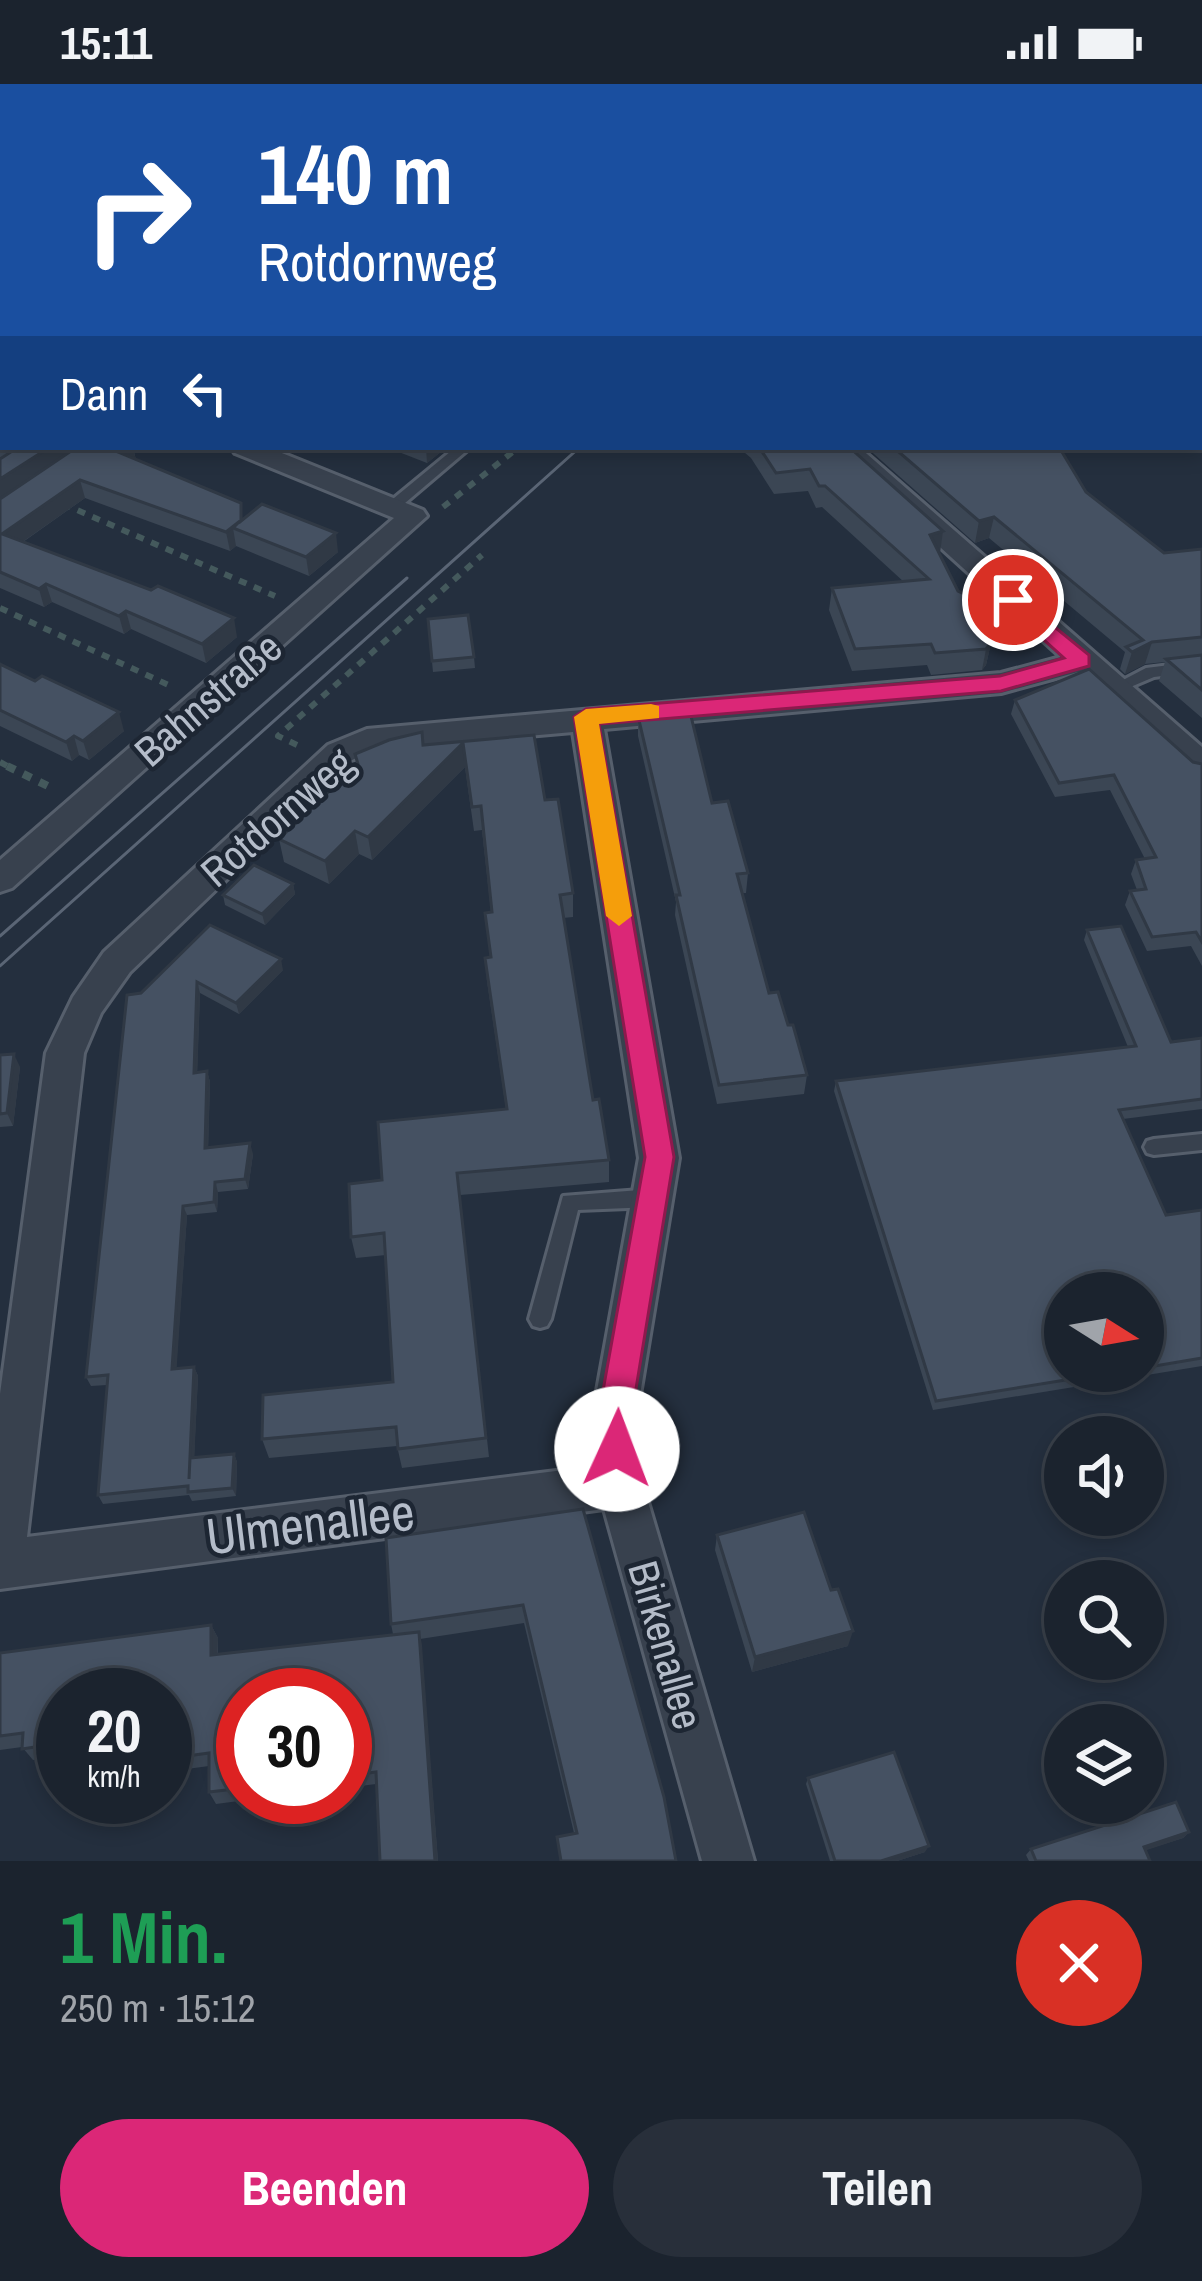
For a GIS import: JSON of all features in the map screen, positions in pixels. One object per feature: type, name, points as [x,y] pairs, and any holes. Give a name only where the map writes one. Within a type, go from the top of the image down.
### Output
[{"type":"street","points":[[251,450],[403,511]]},
{"type":"street","points":[[846,450],[1202,765]]},
{"type":"street","name":"Bahnstraße","points":[[0,880],[309,610],[403,511]]},
{"type":"street","name":"Rotdornweg","points":[[0,1564],[65,1053],[86,1007],[117,962],[332,760],[368,740],[1001,683],[1081,661]]},
{"type":"street","name":"Birkenallee","points":[[586,717],[659,1157],[615,1413],[620,1486],[728,1861]]},
{"type":"street","name":"Ulmenallee","points":[[0,1564],[620,1486]]},
{"type":"lane","points":[[403,511],[461,450]]},
{"type":"lane","points":[[1114,689],[1150,672],[1202,666]]},
{"type":"lane","points":[[1154,1147],[1202,1142]]},
{"type":"lane","points":[[540,1319],[570,1202],[652,1198]]},
{"type":"path","points":[[403,511],[450,506],[515,450]]},
{"type":"path","points":[[54,500],[309,610]]},
{"type":"path","points":[[332,760],[278,736],[482,555]]},
{"type":"path","points":[[0,608],[206,702]]},
{"type":"path","points":[[0,761],[87,805]]},
{"type":"building","points":[[14,450],[45,450],[0,479],[0,459]]},
{"type":"building","points":[[73,450],[121,450],[118,452],[241,503],[241,521],[262,504],[336,533],[306,557],[233,528],[240,521],[226,532],[80,480],[2,534],[151,590],[158,586],[234,618],[202,644],[126,611],[119,616],[46,584],[39,589],[0,572],[0,499]]},
{"type":"building","points":[[761,450],[852,450],[943,531],[930,535],[958,591],[973,598],[991,643],[986,649],[935,653],[931,644],[855,649],[832,588],[929,579],[825,486],[819,486],[810,469],[776,473]]},
{"type":"building","points":[[896,450],[1061,450],[1086,492],[1164,553],[1202,549],[1202,637],[1152,642],[1132,652],[1126,647],[1143,640],[994,517],[979,521]]},
{"type":"building","points":[[468,615],[474,657],[432,661],[428,619]]},
{"type":"building","points":[[1202,655],[1202,690],[1166,659]]},
{"type":"building","points":[[0,664],[35,681],[42,676],[119,712],[83,741],[74,736],[66,742],[0,710]]},
{"type":"building","points":[[1089,669],[1193,762],[1202,764],[1202,942],[1196,932],[1152,937],[1130,891],[1146,889],[1136,860],[1156,857],[1114,775],[1059,783],[1015,700]]},
{"type":"building","points":[[690,712],[712,803],[728,801],[748,873],[737,874],[769,993],[778,992],[807,1075],[719,1085],[638,716]]},
{"type":"building","points":[[422,732],[423,745],[534,735],[545,800],[558,799],[573,893],[560,895],[593,1100],[599,1099],[609,1160],[457,1173],[486,1438],[398,1449],[396,1427],[262,1439],[263,1395],[393,1382],[384,1233],[351,1237],[349,1184],[382,1180],[378,1122],[507,1109],[485,958],[491,957],[485,913],[492,912],[481,806],[472,807],[463,743],[368,837],[355,831],[325,861],[279,839],[358,764],[355,754]]},
{"type":"building","points":[[254,865],[293,884],[262,914],[223,895]]},
{"type":"building","points":[[210,925],[281,959],[236,1003],[197,982],[194,1073],[207,1071],[205,1148],[250,1143],[245,1179],[215,1182],[214,1202],[183,1206],[172,1369],[194,1367],[189,1479],[190,1458],[234,1454],[232,1488],[188,1492],[188,1486],[98,1495],[108,1375],[86,1377],[127,995],[141,993]]},
{"type":"building","points":[[1121,926],[1171,1042],[1202,1038],[1202,1099],[1119,1110],[1166,1215],[1202,1210],[1202,1358],[1164,1364],[1164,1272],[1044,1272],[1044,1383],[936,1401],[836,1081],[1136,1046],[1087,930]]},
{"type":"building","points":[[14,1054],[7,1113],[0,1114],[0,1055]]},
{"type":"building","points":[[583,1509],[664,1797],[676,1861],[561,1861],[557,1837],[577,1833],[523,1605],[391,1624],[386,1538]]},
{"type":"building","points":[[804,1512],[831,1590],[838,1589],[853,1631],[755,1657],[717,1535]]},
{"type":"building","points":[[211,1625],[211,1655],[419,1632],[435,1861],[380,1861],[376,1772],[372,1773],[372,1668],[216,1668],[216,1791],[209,1792],[209,1753],[192,1755],[192,1668],[36,1668],[36,1747],[22,1749],[23,1733],[0,1736],[0,1653]]},
{"type":"building","points":[[894,1752],[929,1846],[881,1861],[835,1861],[808,1778]]},
{"type":"building","points":[[1176,1802],[1189,1832],[1144,1847],[1150,1861],[1036,1861],[1031,1849],[1108,1824],[1164,1824],[1164,1806]]},
{"type":"tram line","points":[[0,966],[577,450]]},
{"type":"tram line","points":[[0,936],[407,578]]},
{"type":"slow traffic","points":[[619,916],[586,717],[651,712]]},
{"type":"route","points":[[617,1449],[615,1413],[659,1157],[586,717],[1001,683],[1081,661],[1013,600]]}]
